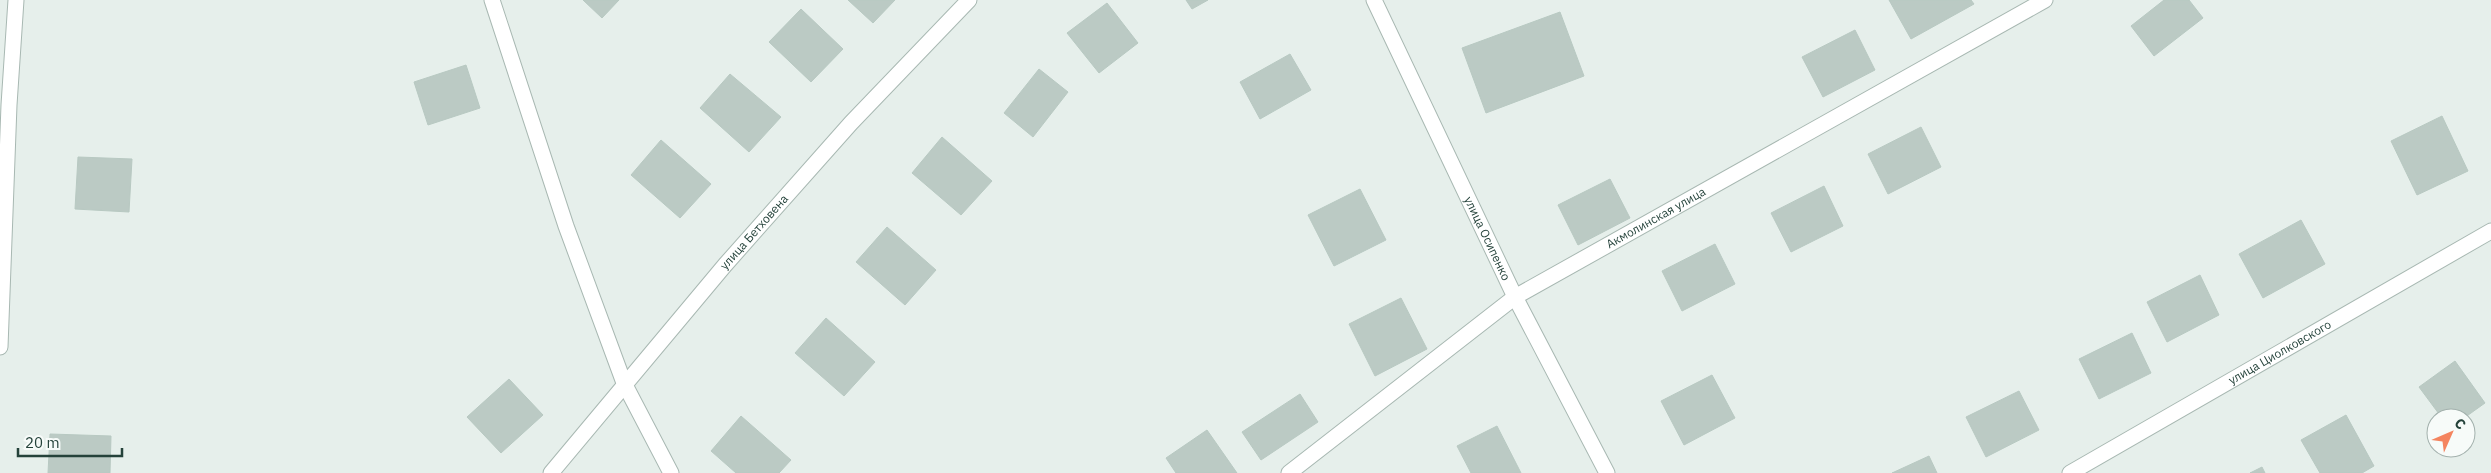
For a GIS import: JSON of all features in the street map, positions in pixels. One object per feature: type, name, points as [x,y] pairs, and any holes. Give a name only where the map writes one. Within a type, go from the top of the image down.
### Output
[{"type":"street","points":[[0,347],[5,104],[16,0]]},
{"type":"street","points":[[492,0],[566,226],[624,383],[671,473]]},
{"type":"street","name":"улица Бетховена","points":[[551,473],[624,383],[725,265],[851,123],[969,0]]},
{"type":"street","name":"улица Осипенко","points":[[1374,0],[1515,298],[1607,473]]},
{"type":"street","name":"Акмолинская улица","points":[[1289,473],[1515,298],[2045,0]]},
{"type":"street","name":"улица Циолковского","points":[[2070,473],[2491,231]]},
{"type":"building","points":[[583,0],[619,0],[602,18]]},
{"type":"building","points":[[848,0],[895,0],[873,23]]},
{"type":"building","points":[[1186,0],[1208,0],[1192,9]]},
{"type":"building","points":[[1889,0],[1971,0],[1974,4],[1911,39]]},
{"type":"building","points":[[2164,0],[2189,0],[2203,18],[2154,56],[2131,26]]},
{"type":"building","points":[[1107,3],[1138,43],[1099,73],[1067,33]]},
{"type":"building","points":[[801,9],[843,49],[811,82],[769,42]]},
{"type":"building","points":[[1560,12],[1584,76],[1486,113],[1462,48]]},
{"type":"building","points":[[1855,30],[1875,70],[1823,97],[1802,57]]},
{"type":"building","points":[[1290,54],[1311,90],[1260,119],[1240,82]]},
{"type":"building","points":[[466,65],[480,108],[428,125],[414,82]]},
{"type":"building","points":[[1039,69],[1068,92],[1033,137],[1004,113]]},
{"type":"building","points":[[730,74],[781,117],[749,152],[700,108]]},
{"type":"building","points":[[2442,116],[2468,171],[2417,195],[2391,141]]},
{"type":"building","points":[[1921,127],[1941,167],[1888,194],[1868,154]]},
{"type":"building","points":[[942,137],[992,181],[961,215],[912,173]]},
{"type":"building","points":[[661,140],[711,184],[680,218],[631,175]]},
{"type":"building","points":[[78,157],[132,159],[129,212],[75,209]]},
{"type":"building","points":[[1610,179],[1630,218],[1578,245],[1558,205]]},
{"type":"building","points":[[1824,186],[1843,226],[1791,252],[1771,213]]},
{"type":"building","points":[[1360,189],[1386,240],[1334,266],[1308,215]]},
{"type":"building","points":[[2301,220],[2325,264],[2263,298],[2239,254]]},
{"type":"building","points":[[887,227],[936,270],[905,305],[856,262]]},
{"type":"building","points":[[1715,244],[1735,284],[1682,311],[1662,271]]},
{"type":"building","points":[[2200,275],[2219,315],[2167,342],[2147,302]]},
{"type":"building","points":[[1401,298],[1427,349],[1375,376],[1349,324]]},
{"type":"building","points":[[826,318],[875,362],[844,396],[795,353]]},
{"type":"building","points":[[2132,333],[2151,373],[2099,399],[2079,359]]},
{"type":"building","points":[[2455,361],[2485,403],[2476,409],[2435,408],[2419,387]]},
{"type":"building","points":[[1712,375],[1735,418],[1684,445],[1661,401]]},
{"type":"building","points":[[509,379],[543,415],[501,453],[467,417]]},
{"type":"building","points":[[2019,391],[2039,430],[1986,457],[1966,417]]},
{"type":"building","points":[[1300,394],[1318,422],[1261,460],[1242,432]]},
{"type":"building","points":[[2346,415],[2374,466],[2362,473],[2320,473],[2301,440]]},
{"type":"building","points":[[741,416],[791,460],[779,473],[736,473],[711,451]]},
{"type":"building","points":[[1497,426],[1521,473],[1471,473],[1457,446]]},
{"type":"building","points":[[1207,430],[1237,473],[1176,473],[1166,458]]},
{"type":"building","points":[[50,434],[111,436],[110,473],[48,473]]},
{"type":"building","points":[[1929,456],[1937,473],[1892,473]]},
{"type":"building","points":[[2262,467],[2265,473],[2250,473]]}]
